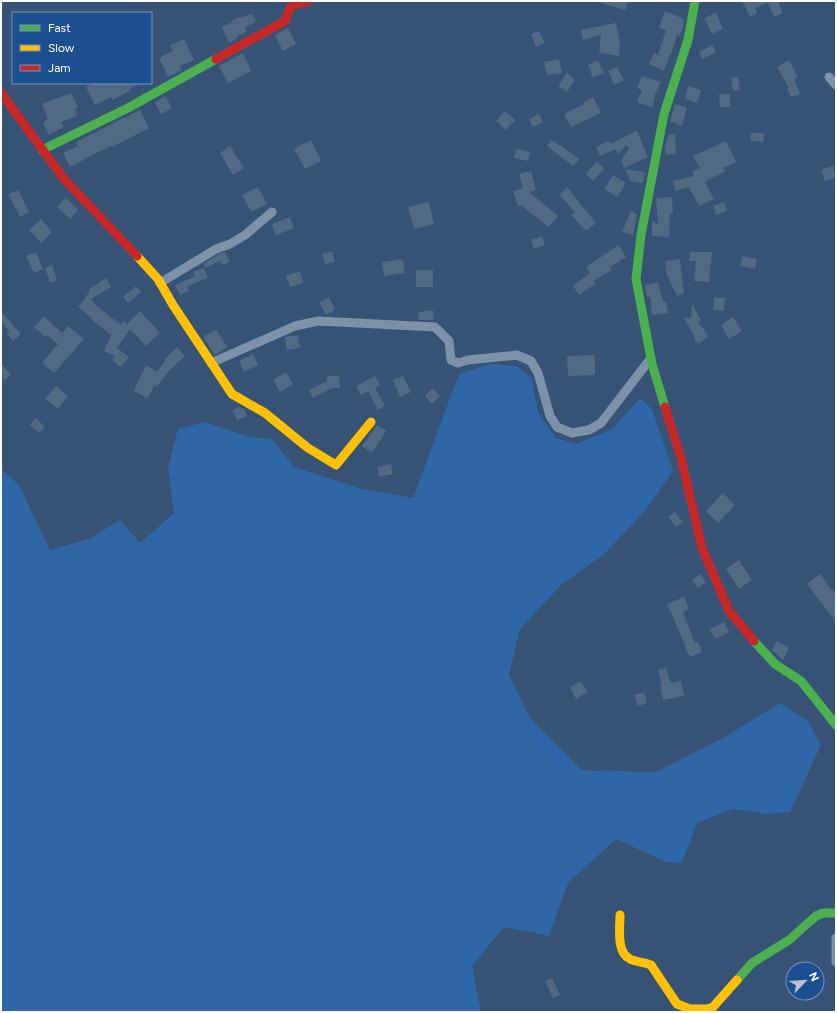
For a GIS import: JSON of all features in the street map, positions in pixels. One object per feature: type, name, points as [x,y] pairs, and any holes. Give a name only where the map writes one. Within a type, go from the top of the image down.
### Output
[{"type":"street","points":[[42,150],[128,108],[285,21],[291,6],[309,1]]},
{"type":"street","points":[[695,1],[688,40],[664,114],[639,250],[636,279],[651,358],[681,458],[702,548],[730,611],[775,664],[801,681],[836,725]]},
{"type":"street","points":[[829,77],[836,85]]},
{"type":"street","points":[[1,93],[64,179],[120,237],[160,283],[211,364],[232,394],[265,414],[308,448],[336,465],[371,422]]},
{"type":"street","points":[[160,283],[216,249],[230,244],[245,235],[272,212]]},
{"type":"street","points":[[211,364],[295,326],[318,321],[435,327],[449,341],[451,360],[458,363],[468,360],[517,355],[531,361],[538,373],[550,416],[557,427],[572,433],[589,430],[601,423],[651,358]]},
{"type":"street","points":[[620,915],[619,938],[623,953],[628,959],[651,965],[677,1004],[685,1008],[696,1010],[713,1007],[752,963],[789,940],[810,920],[823,913],[836,913]]},
{"type":"street","points":[[836,938],[836,962]]},
{"type":"shaded area","points":[[490,364],[517,366],[531,378],[539,414],[556,438],[576,444],[611,430],[640,398],[652,409],[673,471],[645,511],[603,555],[562,584],[520,629],[509,675],[530,718],[582,770],[656,772],[723,738],[780,703],[807,720],[821,745],[790,812],[765,814],[733,809],[697,823],[682,863],[666,862],[616,839],[568,883],[549,936],[504,927],[472,966],[481,1012],[1,1012],[1,469],[19,485],[50,550],[89,539],[120,520],[140,543],[174,513],[168,467],[178,429],[205,422],[249,437],[272,439],[294,467],[362,489],[413,498],[459,374]]},
{"type":"building","points":[[601,1],[628,1],[625,10],[601,3]]},
{"type":"building","points":[[742,1],[778,1],[783,13],[774,17],[768,3],[755,8],[757,13],[750,17]]},
{"type":"building","points":[[665,11],[684,19],[683,28],[679,36],[677,35],[664,71],[649,64],[654,53],[658,55],[666,30],[659,28]]},
{"type":"building","points":[[716,13],[723,29],[712,34],[704,18]]},
{"type":"building","points":[[252,14],[256,22],[245,27],[247,31],[229,43],[222,27],[233,22],[232,20]]},
{"type":"building","points":[[616,23],[620,44],[619,56],[599,53],[601,35],[583,40],[581,30]]},
{"type":"building","points":[[288,28],[296,44],[283,51],[275,35]]},
{"type":"building","points":[[539,31],[545,43],[536,47],[531,34]]},
{"type":"building","points":[[184,39],[194,60],[180,66],[182,70],[168,77],[159,58],[173,51],[170,45]]},
{"type":"building","points":[[712,45],[716,52],[702,59],[699,52]]},
{"type":"building","points":[[243,53],[251,71],[228,83],[219,66]]},
{"type":"building","points":[[559,59],[562,73],[547,75],[544,62]]},
{"type":"building","points":[[598,60],[604,73],[593,78],[588,65]]},
{"type":"building","points":[[789,60],[798,77],[794,79],[800,94],[791,97],[787,89],[789,88],[777,67]]},
{"type":"building","points":[[617,67],[624,80],[614,85],[608,71]]},
{"type":"building","points":[[567,73],[575,80],[567,92],[558,86]]},
{"type":"building","points":[[642,76],[661,82],[654,97],[652,107],[637,102],[642,90],[637,88]]},
{"type":"building","points":[[738,77],[740,90],[733,91],[731,78]]},
{"type":"building","points":[[93,84],[140,84],[112,100],[111,97],[95,105],[86,87]]},
{"type":"building","points":[[688,86],[701,90],[697,103],[685,99]]},
{"type":"building","points":[[71,93],[78,107],[75,109],[77,116],[61,122],[64,127],[49,135],[43,122],[48,119],[42,104]]},
{"type":"building","points":[[719,94],[730,94],[730,107],[720,107]]},
{"type":"building","points":[[165,96],[172,108],[161,114],[155,102]]},
{"type":"building","points":[[593,97],[601,113],[571,127],[564,114],[584,104],[583,102]]},
{"type":"building","points":[[675,104],[687,108],[682,126],[670,121]]},
{"type":"building","points":[[140,110],[149,128],[70,167],[63,153],[78,146],[76,142]]},
{"type":"building","points":[[505,111],[515,120],[506,130],[496,121]]},
{"type":"building","points":[[539,114],[543,122],[533,127],[529,119]]},
{"type":"building","points":[[637,131],[648,157],[624,168],[621,161],[629,148],[626,145],[618,154],[615,149],[600,156],[596,147],[609,141],[610,144]]},
{"type":"building","points":[[751,133],[764,133],[763,142],[751,141]]},
{"type":"building","points":[[675,134],[676,154],[666,155],[665,148],[668,135]]},
{"type":"building","points":[[311,140],[321,161],[305,169],[294,149]]},
{"type":"building","points":[[551,140],[579,159],[573,166],[547,146]]},
{"type":"building","points":[[726,141],[736,162],[723,168],[725,171],[705,182],[714,199],[699,206],[689,187],[675,191],[673,181],[694,176],[692,172],[700,168],[693,156]]},
{"type":"building","points":[[230,146],[244,168],[233,175],[220,153]]},
{"type":"building","points":[[516,149],[530,152],[528,161],[514,158]]},
{"type":"building","points":[[597,161],[604,169],[593,181],[586,174]]},
{"type":"building","points":[[833,166],[836,178],[825,181],[821,170]]},
{"type":"building","points":[[625,169],[645,172],[643,183],[630,181]]},
{"type":"building","points":[[531,171],[536,190],[529,192],[558,216],[548,227],[521,205],[518,206],[513,191],[523,188],[519,174]]},
{"type":"building","points":[[613,175],[626,183],[617,197],[604,189]]},
{"type":"building","points":[[258,187],[267,204],[251,212],[242,195]]},
{"type":"building","points":[[567,187],[596,223],[586,231],[571,215],[575,212],[559,195]]},
{"type":"building","points":[[18,190],[29,212],[20,217],[8,194]]},
{"type":"building","points":[[672,197],[673,213],[670,213],[669,237],[652,236],[652,221],[658,224],[656,198]]},
{"type":"building","points":[[66,198],[78,210],[70,219],[57,207]]},
{"type":"building","points":[[429,202],[434,224],[414,229],[408,207]]},
{"type":"building","points":[[724,202],[727,211],[716,215],[713,206]]},
{"type":"building","points":[[631,211],[637,214],[633,235],[622,232]]},
{"type":"building","points":[[290,217],[294,228],[276,235],[272,224]]},
{"type":"building","points":[[41,219],[52,232],[41,243],[29,230]]},
{"type":"building","points":[[542,236],[545,245],[534,249],[531,240]]},
{"type":"building","points":[[619,245],[626,257],[610,267],[612,270],[593,281],[595,284],[579,295],[573,286],[590,273],[586,267]]},
{"type":"building","points":[[332,251],[335,262],[325,264],[322,254]]},
{"type":"building","points":[[36,252],[43,269],[34,273],[26,256]]},
{"type":"building","points":[[225,252],[230,262],[222,265],[220,261],[206,268],[203,264],[219,254]]},
{"type":"building","points":[[690,252],[712,252],[709,282],[694,281],[696,261],[689,261]]},
{"type":"building","points":[[742,256],[757,259],[755,269],[740,266]]},
{"type":"building","points":[[403,259],[405,273],[384,276],[382,262]]},
{"type":"building","points":[[680,259],[684,293],[677,296],[666,273],[665,261]]},
{"type":"building","points":[[52,265],[57,281],[50,283],[45,268]]},
{"type":"building","points":[[204,268],[208,278],[187,286],[189,291],[180,295],[175,285],[195,276],[193,272]]},
{"type":"building","points":[[416,270],[433,270],[433,287],[416,287]]},
{"type":"building","points":[[300,271],[303,283],[290,287],[286,276]]},
{"type":"building","points":[[106,278],[111,287],[91,299],[95,303],[94,304],[121,325],[123,321],[127,324],[140,311],[160,333],[146,346],[130,329],[117,348],[129,357],[121,367],[112,360],[115,356],[104,351],[111,335],[78,307],[90,291],[89,289]]},
{"type":"building","points":[[658,282],[663,302],[666,302],[668,313],[652,315],[650,297],[647,297],[645,285]]},
{"type":"building","points":[[136,286],[141,292],[128,303],[123,297]]},
{"type":"building","points":[[329,297],[335,310],[326,315],[319,302]]},
{"type":"building","points":[[714,297],[725,298],[724,311],[713,310]]},
{"type":"building","points":[[692,304],[701,320],[698,322],[708,337],[698,344],[684,318],[691,318]]},
{"type":"building","points":[[433,310],[434,320],[419,320],[418,312]]},
{"type":"building","points":[[1,312],[21,334],[13,341],[7,334],[10,332],[1,322]]},
{"type":"building","points":[[44,316],[62,333],[68,326],[84,339],[54,373],[42,363],[58,344],[47,335],[45,337],[34,327]]},
{"type":"building","points":[[733,317],[742,331],[729,339],[721,325]]},
{"type":"building","points":[[216,329],[227,347],[215,355],[203,337]]},
{"type":"building","points":[[298,335],[300,348],[287,350],[285,337]]},
{"type":"building","points":[[177,347],[185,356],[167,373],[157,387],[155,385],[148,398],[134,391],[146,365],[157,372],[165,361],[164,360]]},
{"type":"building","points":[[253,354],[258,365],[244,372],[239,361]]},
{"type":"building","points":[[595,355],[595,375],[568,376],[567,356]]},
{"type":"building","points":[[1,364],[11,374],[5,380],[1,376]]},
{"type":"building","points":[[286,372],[293,384],[280,392],[273,380]]},
{"type":"building","points":[[327,376],[339,376],[340,388],[332,388],[313,398],[309,390],[327,381]]},
{"type":"building","points":[[375,376],[380,385],[375,388],[385,406],[378,410],[368,391],[361,395],[356,386]]},
{"type":"building","points":[[403,376],[411,392],[400,397],[393,380]]},
{"type":"building","points":[[56,386],[68,396],[58,409],[45,399]]},
{"type":"building","points":[[433,388],[440,396],[432,404],[425,396]]},
{"type":"building","points":[[239,407],[244,409],[247,416],[237,420],[232,410]]},
{"type":"building","points":[[36,418],[45,427],[39,433],[30,425]]},
{"type":"building","points":[[377,425],[386,431],[372,453],[362,446]]},
{"type":"building","points":[[391,464],[393,474],[379,477],[377,467]]},
{"type":"building","points":[[723,493],[735,505],[718,523],[706,511]]},
{"type":"building","points":[[675,512],[683,522],[676,527],[668,517]]},
{"type":"building","points":[[739,560],[752,580],[739,589],[726,569]]},
{"type":"building","points":[[700,574],[706,582],[698,588],[692,580]]},
{"type":"building","points":[[820,574],[836,595],[836,622],[807,584]]},
{"type":"building","points":[[684,597],[689,609],[683,612],[695,643],[698,642],[702,652],[690,657],[667,604]]},
{"type":"building","points":[[724,622],[729,632],[715,639],[710,629]]},
{"type":"building","points":[[777,641],[789,648],[783,660],[772,650]]},
{"type":"building","points":[[666,668],[671,683],[681,681],[684,696],[663,700],[660,685],[662,685],[658,670]]},
{"type":"building","points":[[581,681],[587,692],[576,699],[570,687]]},
{"type":"building","points":[[644,692],[647,703],[638,706],[634,695]]},
{"type":"building","points":[[552,978],[560,995],[553,998],[545,981]]},
{"type":"traffic: fast","points":[[665,407],[652,364],[636,279],[641,235],[664,114],[688,40],[695,1]]},
{"type":"traffic: fast","points":[[42,150],[128,108],[216,59]]},
{"type":"traffic: fast","points":[[754,641],[775,664],[801,681],[836,725]]},
{"type":"traffic: fast","points":[[737,980],[752,963],[789,940],[816,916],[823,913],[836,913]]},
{"type":"traffic: slow","points":[[137,256],[158,279],[173,305],[232,394],[265,413],[308,448],[336,465],[371,422]]},
{"type":"traffic: slow","points":[[620,915],[619,933],[621,945],[626,956],[635,961],[651,965],[677,1004],[690,1009],[707,1009],[713,1007],[737,980]]},
{"type":"traffic: jam","points":[[216,59],[285,21],[291,6],[309,1]]},
{"type":"traffic: jam","points":[[1,93],[64,179],[137,256]]},
{"type":"traffic: jam","points":[[665,407],[681,458],[702,548],[729,611],[754,641]]}]
